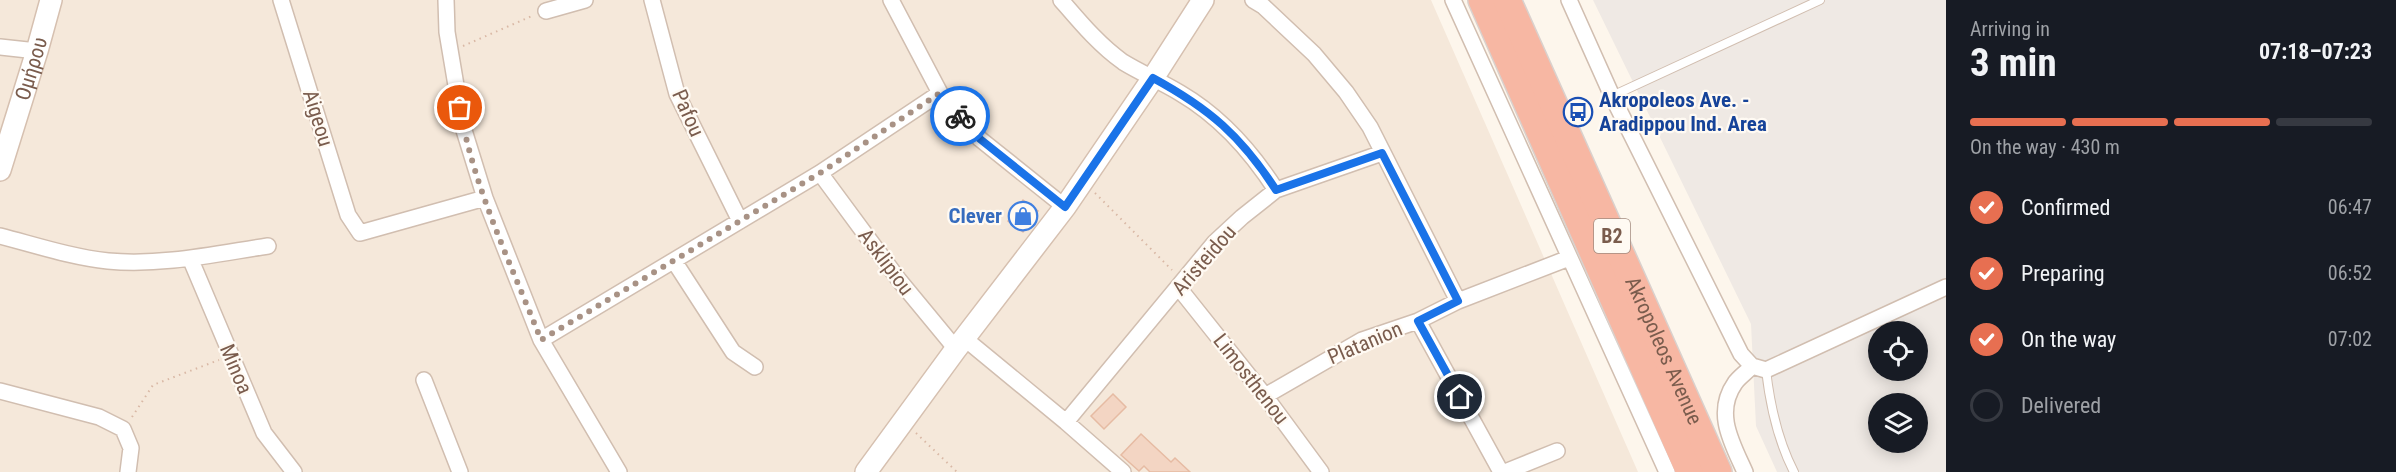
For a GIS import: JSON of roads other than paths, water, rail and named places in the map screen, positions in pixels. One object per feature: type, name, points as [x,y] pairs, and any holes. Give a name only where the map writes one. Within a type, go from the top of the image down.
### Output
[{"type":"highway","name":"Akropoleos Avenue","points":[[1482,0],[1690,472]]},
{"type":"highway","name":"Akropoleos Avenue","points":[[1506,0],[1718,472]]},
{"type":"main road","name":"Ομήρου","points":[[0,170],[51,0]]},
{"type":"main road","points":[[866,472],[1065,207],[1203,0]]},
{"type":"street","name":"Aigeou","points":[[281,0],[348,215],[360,233],[485,198]]},
{"type":"street","points":[[446,0],[447,32],[463,127],[485,198],[541,340],[619,472]]},
{"type":"street","points":[[546,12],[585,0]]},
{"type":"street","name":"Pafou","points":[[652,0],[677,94],[740,221]]},
{"type":"street","points":[[891,0],[940,93],[980,139],[1065,207]]},
{"type":"street","points":[[1061,0],[1089,32],[1123,61],[1181,93],[1224,125],[1255,158],[1276,190]]},
{"type":"street","points":[[1253,0],[1263,6],[1314,54],[1346,92],[1370,127],[1458,301]]},
{"type":"street","points":[[1453,0],[1667,472]]},
{"type":"street","points":[[1569,0],[1612,96],[1741,354],[1759,368]]},
{"type":"street","points":[[0,47],[37,51]]},
{"type":"street","points":[[541,340],[820,173],[940,93]]},
{"type":"street","name":"Aristeidou","points":[[1066,422],[1215,242],[1242,217],[1276,190],[1382,153]]},
{"type":"street","name":"Asklipiou","points":[[820,173],[899,280],[960,344],[1066,422],[1123,472]]},
{"type":"street","points":[[0,236],[107,261],[143,262],[190,258],[267,246]]},
{"type":"street","name":"Minoa","points":[[190,258],[264,433],[294,472]]},
{"type":"street","name":"Platanion","points":[[1265,396],[1362,340],[1418,321],[1458,301],[1569,258]]},
{"type":"street","points":[[674,261],[733,352],[755,367]]},
{"type":"street","name":"Limosthenou","points":[[1181,285],[1321,472]]},
{"type":"street","points":[[1745,472],[1726,431],[1725,415],[1735,383],[1759,368],[1946,287]]},
{"type":"street","points":[[1418,321],[1503,472],[1557,451]]},
{"type":"street","points":[[424,380],[460,472]]},
{"type":"street","points":[[0,391],[99,417],[123,429],[131,448],[128,472]]},
{"type":"lane","points":[[1612,96],[1820,0]]},
{"type":"lane","points":[[1759,368],[1787,458],[1794,472]]},
{"type":"place","name":"Akropoleos Ave. - Aradippou Ind. Area","points":[[1578,112]]},
{"type":"place","name":"Clever","points":[[1023,216]]}]
